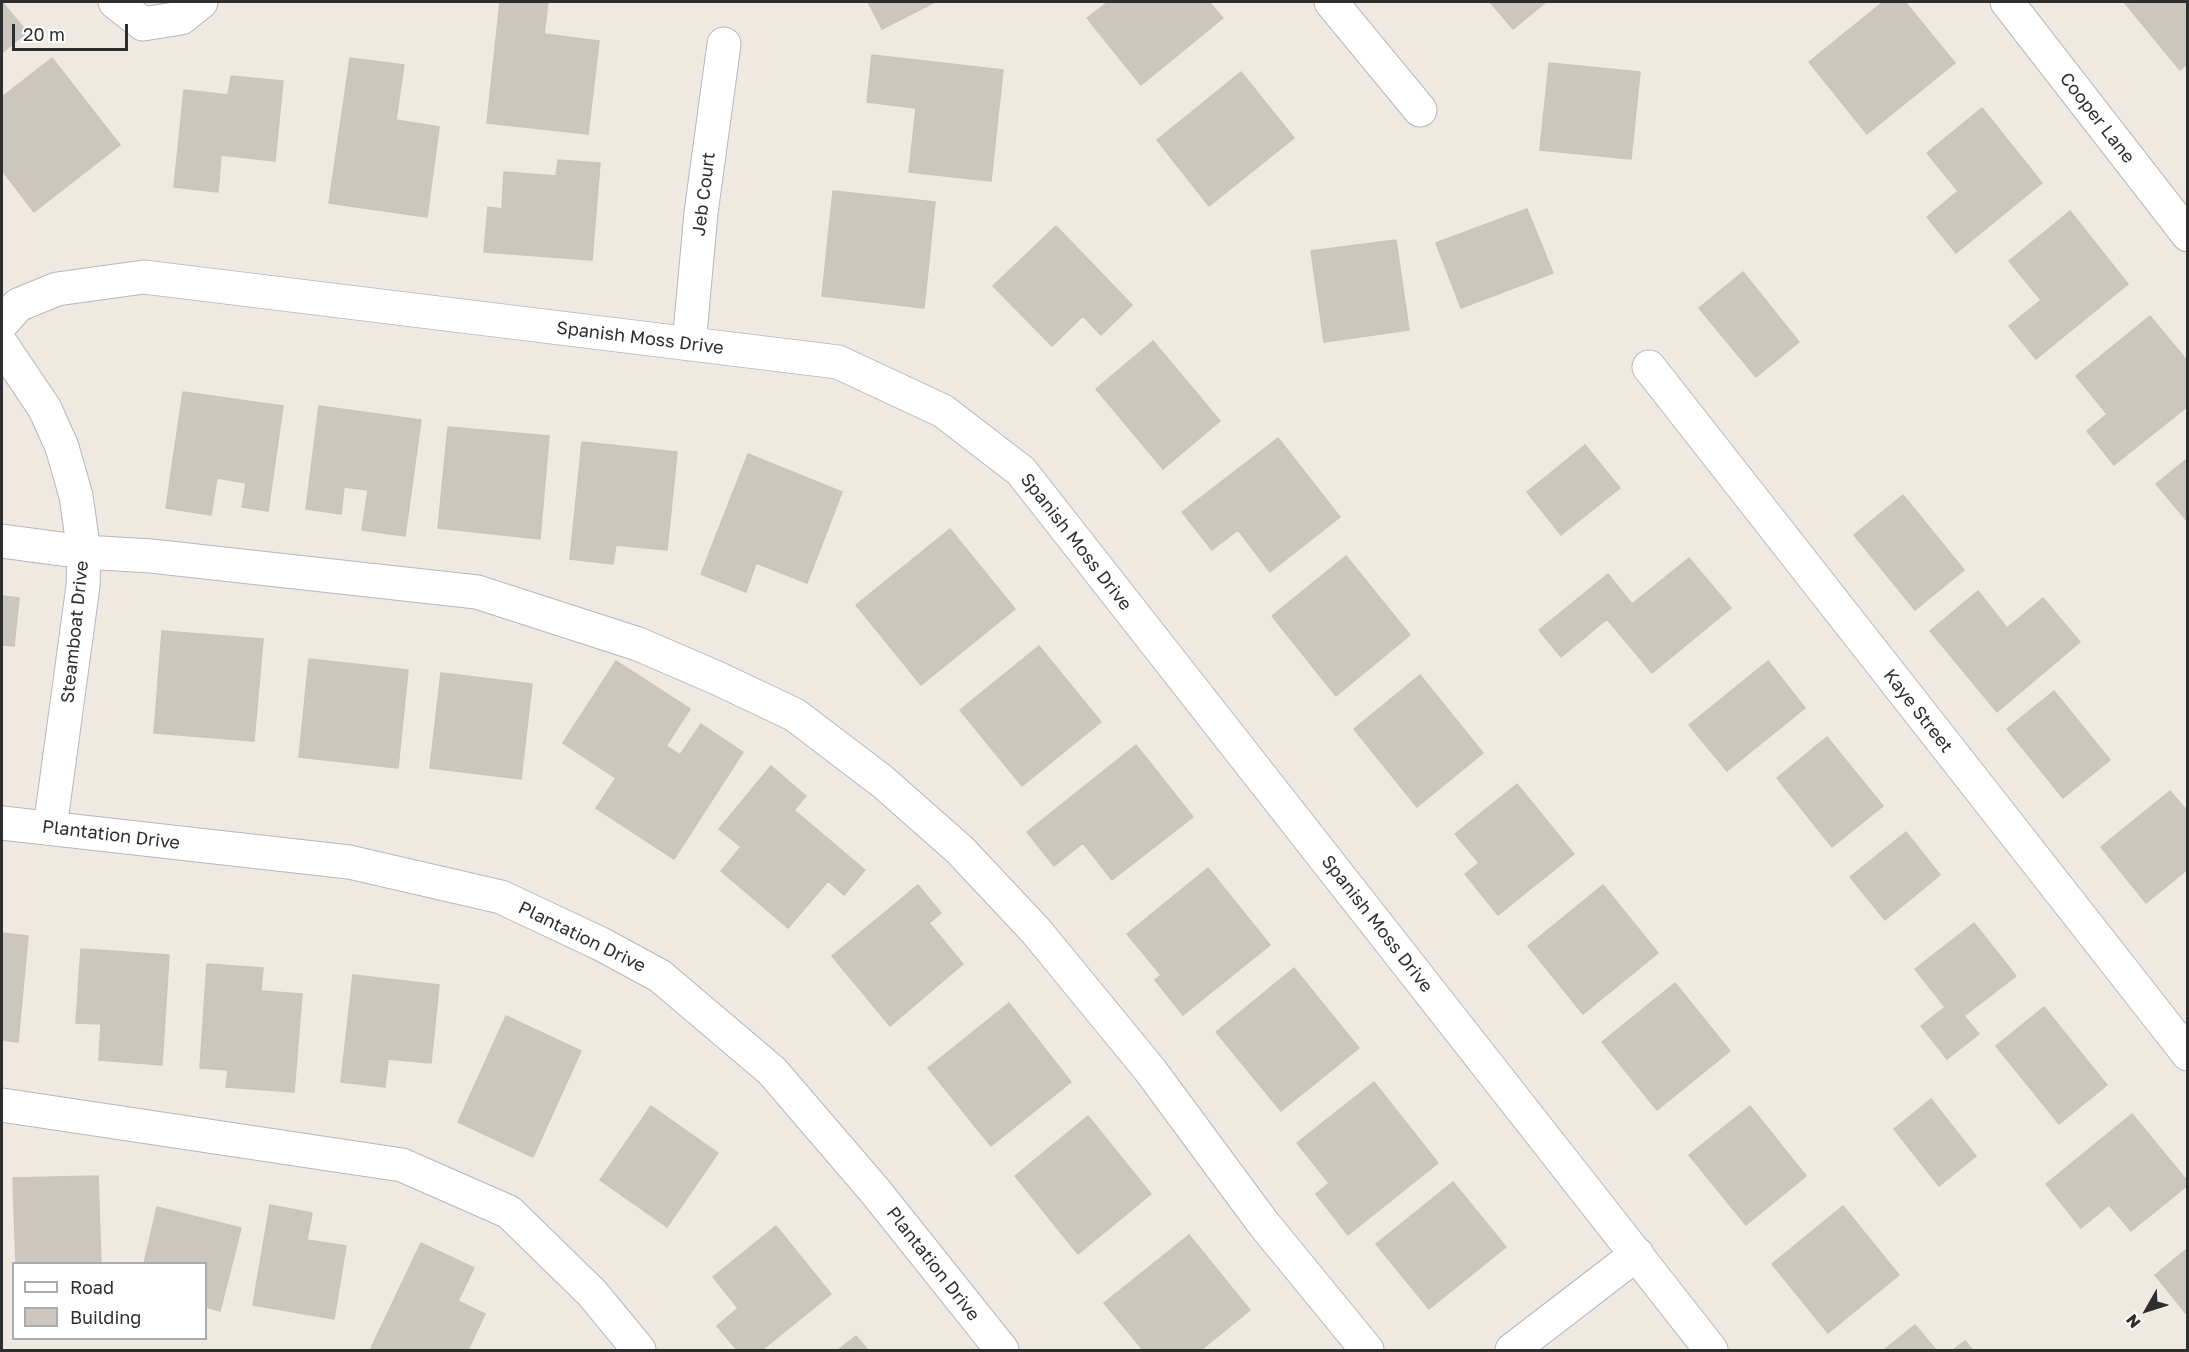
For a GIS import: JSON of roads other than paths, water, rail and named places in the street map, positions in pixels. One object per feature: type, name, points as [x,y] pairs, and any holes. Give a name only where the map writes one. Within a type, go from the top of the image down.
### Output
[{"type":"street","points":[[115,2],[143,24],[182,18],[201,2]]},
{"type":"street","points":[[1331,2],[1420,110]]},
{"type":"street","name":"Cooper Lane","points":[[2007,2],[2187,235]]},
{"type":"street","name":"Jeb Court","points":[[689,344],[701,213],[724,44]]},
{"type":"street","name":"Spanish Moss Drive","points":[[2,323],[18,305],[57,289],[144,277],[838,362],[943,411],[1021,471],[1711,1350]]},
{"type":"street","name":"Steamboat Drive","points":[[2,345],[45,409],[62,447],[76,496],[84,552],[83,586],[50,828]]},
{"type":"street","name":"Kaye Street","points":[[1649,368],[2187,1054]]},
{"type":"street","points":[[2,541],[84,552],[151,556],[477,592],[638,644],[717,678],[795,716],[883,782],[960,850],[1036,931],[1150,1070],[1263,1223],[1367,1350]]},
{"type":"street","name":"Plantation Drive","points":[[2,824],[349,862],[501,897],[641,965],[660,976],[772,1071],[875,1191],[1002,1350]]},
{"type":"street","points":[[2,1105],[402,1165],[509,1212],[592,1293],[639,1350]]},
{"type":"street","points":[[1512,1350],[1637,1254]]}]
